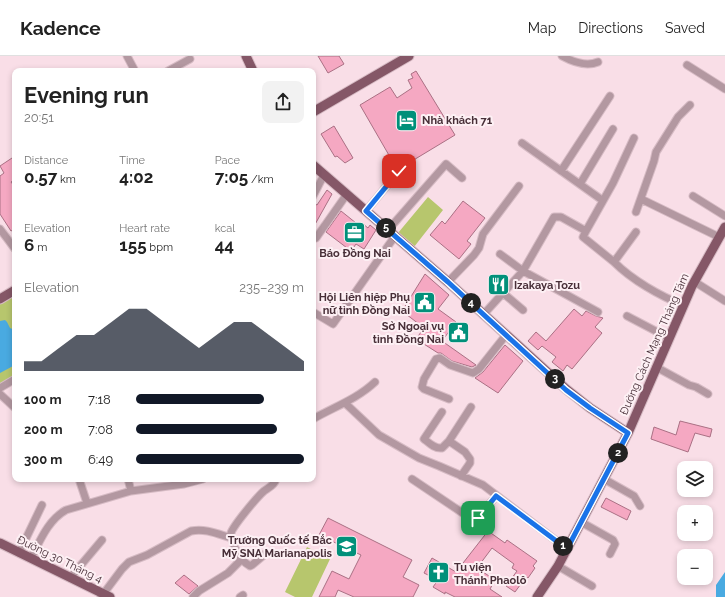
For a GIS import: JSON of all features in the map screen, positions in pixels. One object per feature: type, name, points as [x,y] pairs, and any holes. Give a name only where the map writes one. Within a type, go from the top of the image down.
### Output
[{"type":"main road","points":[[246,56],[252,68]]},
{"type":"main road","points":[[316,110],[403,58]]},
{"type":"main road","points":[[316,167],[448,282],[581,401],[628,433]]},
{"type":"main road","name":"Đường Cách Mạng Tháng Tám","points":[[537,597],[558,566],[628,433],[683,305],[725,227]]},
{"type":"main road","points":[[0,299],[12,292]]},
{"type":"main road","name":"Đường 30 Tháng 4","points":[[0,543],[104,596]]},
{"type":"street","points":[[127,56],[133,68]]},
{"type":"street","points":[[562,56],[579,63],[590,64],[598,62]]},
{"type":"street","points":[[174,68],[190,59]]},
{"type":"street","points":[[687,65],[725,89]]},
{"type":"street","points":[[560,171],[610,96]]},
{"type":"street","points":[[636,212],[656,152],[678,117],[690,105]]},
{"type":"street","points":[[580,184],[613,129]]},
{"type":"street","points":[[634,138],[613,183],[602,200],[583,237],[627,273],[668,299],[683,305]]},
{"type":"street","points":[[522,144],[602,200]]},
{"type":"street","points":[[316,314],[333,324],[392,233],[446,164],[462,178]]},
{"type":"street","points":[[366,211],[399,171]]},
{"type":"street","points":[[316,190],[324,174]]},
{"type":"street","points":[[448,282],[474,255],[479,248],[483,234],[519,186]]},
{"type":"street","points":[[316,238],[347,194]]},
{"type":"street","points":[[693,196],[725,216]]},
{"type":"street","points":[[641,199],[719,237]]},
{"type":"street","points":[[484,315],[523,271],[555,217],[561,218],[586,231]]},
{"type":"street","points":[[0,229],[12,245]]},
{"type":"street","points":[[614,262],[636,232]]},
{"type":"street","points":[[500,254],[523,271],[598,312]]},
{"type":"street","points":[[695,282],[725,301]]},
{"type":"street","points":[[503,293],[523,310]]},
{"type":"street","points":[[627,316],[669,338]]},
{"type":"street","points":[[449,399],[422,387],[424,380],[436,359],[440,358],[450,365],[474,373],[479,370],[506,335]]},
{"type":"street","points":[[656,367],[688,386],[696,387],[708,394]]},
{"type":"street","points":[[0,388],[12,381]]},
{"type":"street","points":[[316,418],[345,404],[375,382]]},
{"type":"street","points":[[0,394],[12,405]]},
{"type":"street","points":[[345,404],[379,435],[412,455],[483,485],[567,549]]},
{"type":"street","points":[[442,412],[424,439],[439,449],[442,448],[448,441],[471,406]]},
{"type":"street","points":[[448,441],[465,452],[470,459],[470,463],[461,476]]},
{"type":"street","points":[[412,478],[473,520],[478,518],[496,496]]},
{"type":"street","points":[[604,479],[634,496],[640,506]]},
{"type":"street","points":[[80,482],[87,503]]},
{"type":"street","points":[[129,482],[132,491]]},
{"type":"street","points":[[31,558],[50,524],[56,517],[66,510],[132,491],[192,482]]},
{"type":"street","points":[[265,554],[250,566],[238,555],[231,538],[237,522],[263,492],[273,485],[274,482]]},
{"type":"street","points":[[19,553],[42,505]]},
{"type":"street","points":[[582,522],[613,540],[615,544],[610,554]]},
{"type":"street","points":[[104,596],[122,569],[129,562],[147,555],[191,531],[205,530],[231,538]]},
{"type":"street","points":[[70,578],[102,540]]},
{"type":"street","points":[[193,597],[199,591],[228,573],[242,560]]},
{"type":"street","points":[[558,566],[592,586]]},
{"type":"green space","points":[[428,197],[443,210],[414,247],[398,233]]},
{"type":"green space","points":[[12,297],[12,378],[0,387],[0,304]]},
{"type":"green space","points":[[307,547],[330,559],[312,597],[295,597],[285,592]]},
{"type":"water","points":[[5,320],[12,329],[12,367],[0,373],[0,321]]},
{"type":"water","points":[[725,572],[725,597],[716,597],[716,585]]},
{"type":"building","points":[[318,56],[339,56],[344,64],[328,73]]},
{"type":"building","name":"Nhà khách 71","points":[[416,71],[455,135],[402,167],[398,166],[393,170],[387,159],[390,157],[360,105],[390,87],[397,98],[412,88],[408,80],[413,78],[411,74]]},
{"type":"building","points":[[334,126],[353,158],[345,163],[337,156],[335,157],[321,134]]},
{"type":"building","points":[[12,158],[11,231],[0,214],[0,176],[4,173],[0,166]]},
{"type":"building","points":[[327,190],[332,194],[316,223],[317,205]]},
{"type":"building","points":[[463,201],[485,218],[467,241],[471,244],[459,259],[430,235],[442,221],[445,224]]},
{"type":"building","points":[[341,211],[361,227],[363,224],[368,228],[370,225],[376,230],[364,249],[356,244],[351,251],[326,232]]},
{"type":"building","points":[[425,274],[449,295],[438,309],[456,322],[442,341],[476,365],[472,367],[452,361],[416,339],[424,328],[402,311]]},
{"type":"building","points":[[496,279],[503,285],[499,290],[492,283]]},
{"type":"building","points":[[574,309],[582,316],[586,311],[603,318],[595,327],[602,333],[572,369],[567,365],[563,371],[552,362],[556,357],[542,346],[538,350],[528,341],[536,332],[546,341]]},
{"type":"building","points":[[505,345],[523,361],[498,393],[475,378],[483,372]]},
{"type":"building","points":[[680,421],[712,429],[710,437],[695,433],[688,452],[651,439],[654,427],[676,435]]},
{"type":"building","points":[[606,498],[631,511],[627,520],[601,507]]},
{"type":"building","points":[[328,518],[412,560],[403,577],[419,585],[413,597],[354,597],[338,590],[335,597],[319,597],[332,571],[349,579],[361,555],[319,535]]},
{"type":"building","points":[[488,531],[505,543],[507,540],[537,561],[533,566],[535,568],[528,578],[526,577],[515,592],[506,586],[517,571],[512,568],[514,564],[492,548],[477,568],[495,580],[490,589],[502,597],[455,597],[445,592],[445,594],[433,587],[438,580],[424,573],[432,558],[456,572]]},
{"type":"building","points":[[184,575],[198,586],[189,594],[175,583]]},
{"type":"place","name":"Nhà khách 71","points":[[407,120]]},
{"type":"place","name":"Báo Đồng Nai","points":[[355,233]]},
{"type":"place","name":"Izakaya Tozu","points":[[499,285]]},
{"type":"place","name":"Hội Liên hiệp Phụ nữ tỉnh Đồng Nai","points":[[425,303]]},
{"type":"place","name":"Sở Ngoại vụ tỉnh Đồng Nai","points":[[459,332]]},
{"type":"place","name":"Trường Quốc tế Bắc Mỹ SNA Marianapolis","points":[[347,546]]},
{"type":"place","name":"Tu viện Thánh Phaolô","points":[[439,573]]},
{"type":"route","points":[[399,171],[366,211],[448,282],[566,390],[628,433],[567,549],[496,496],[478,518]]}]
